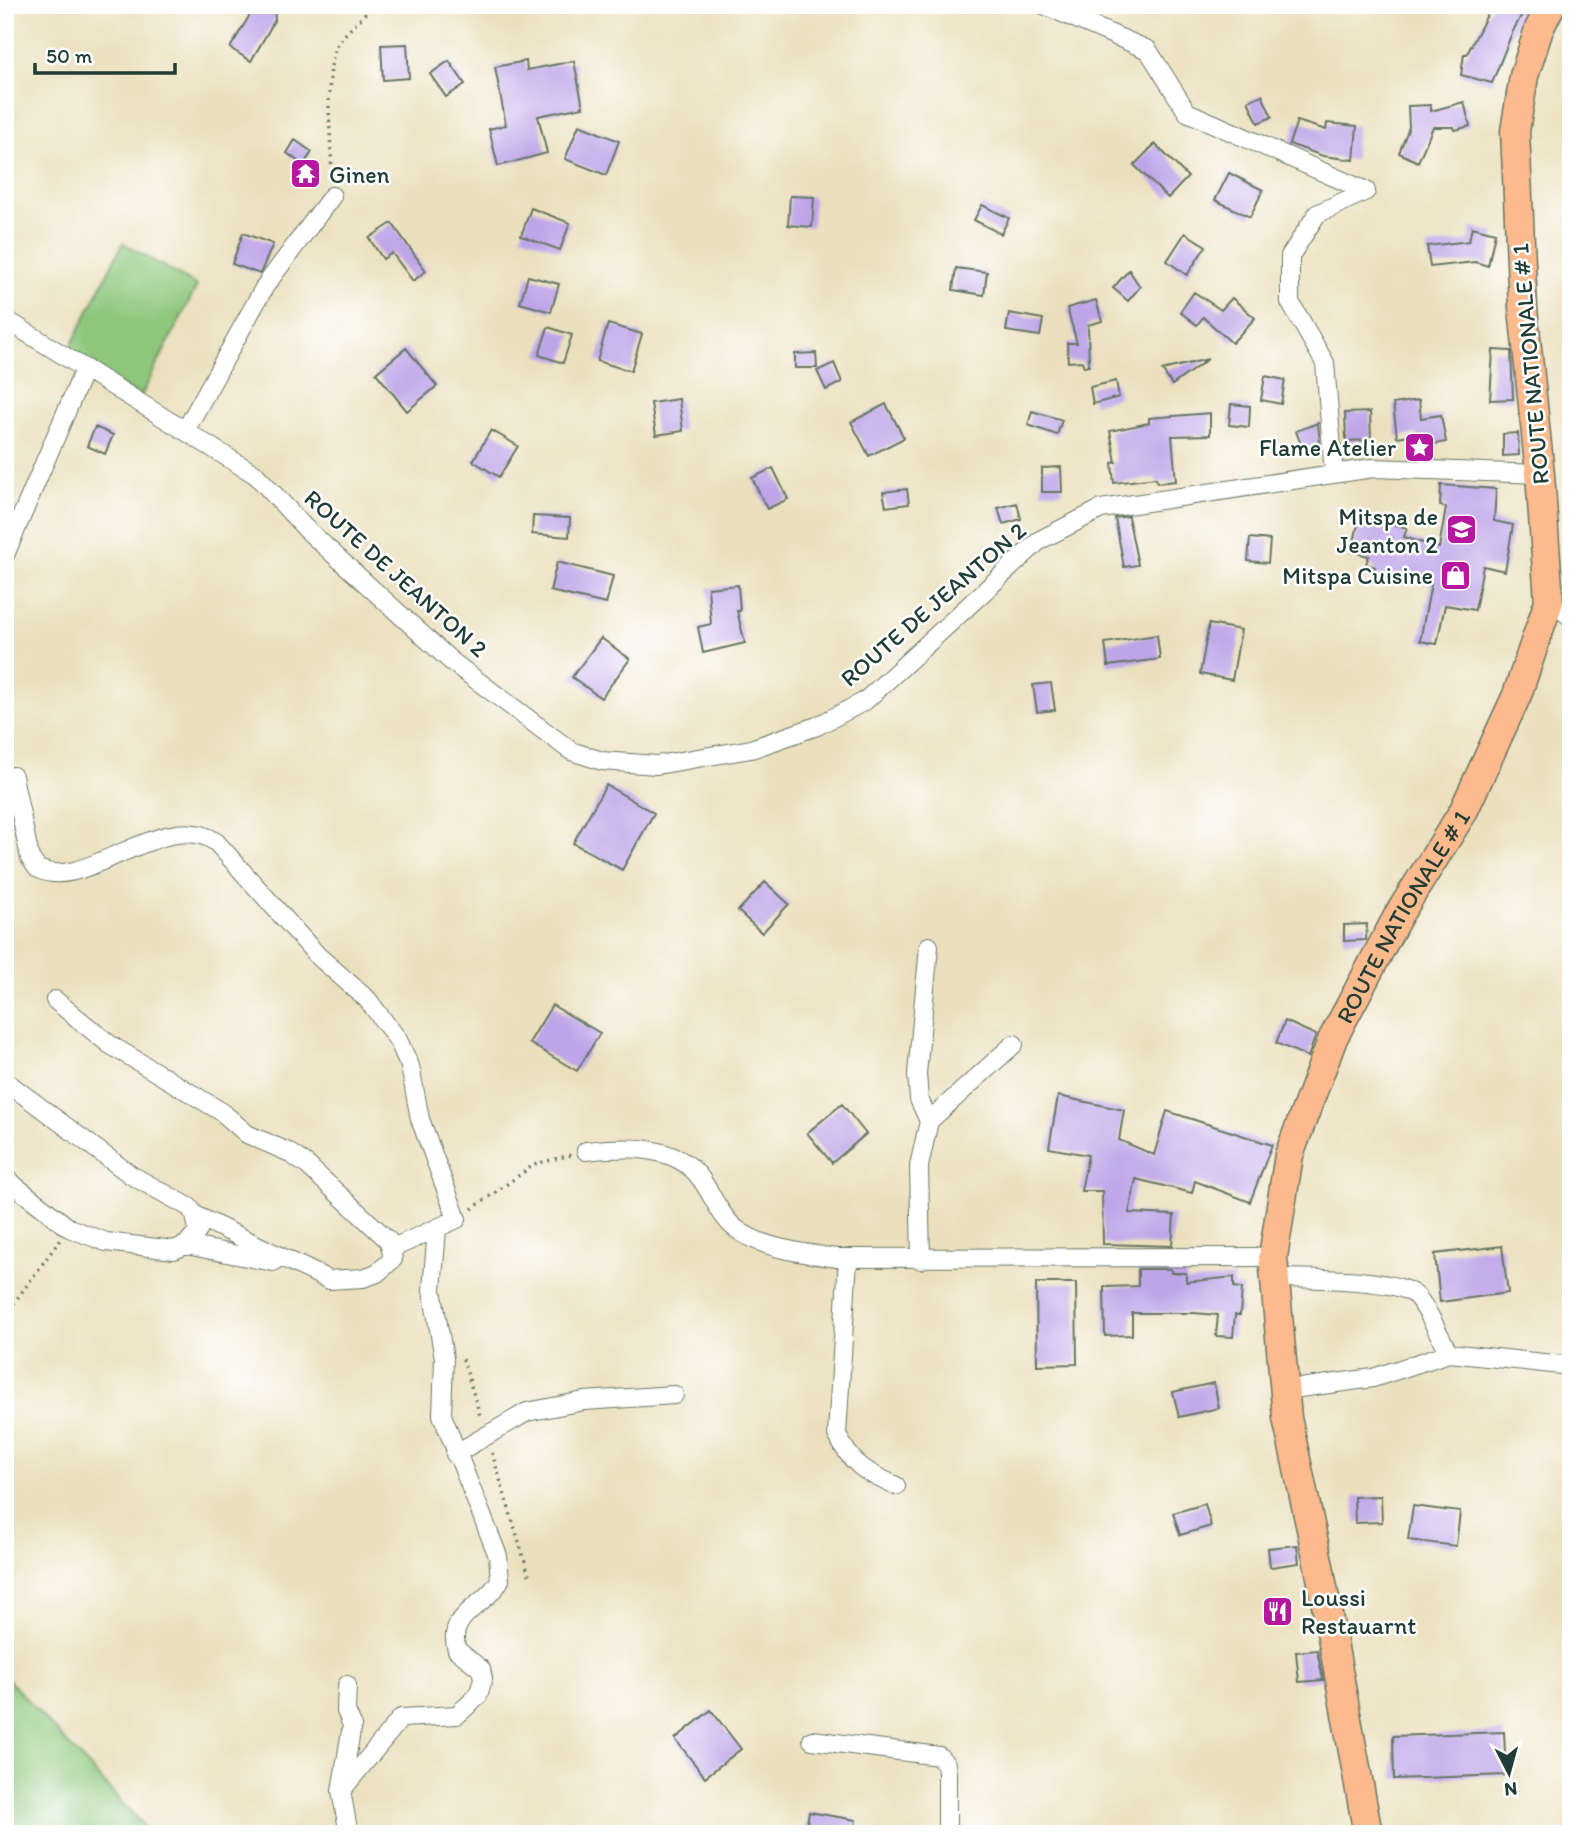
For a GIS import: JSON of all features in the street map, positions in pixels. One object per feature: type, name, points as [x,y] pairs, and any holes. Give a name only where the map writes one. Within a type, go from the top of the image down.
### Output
[{"type":"main road","name":"ROUTE NATIONALE # 1","points":[[1368,1834],[1319,1566],[1287,1418],[1274,1268],[1289,1155],[1333,1038],[1399,914],[1463,812],[1560,609],[1540,474],[1523,308],[1515,131],[1524,76],[1550,5]]},
{"type":"street","points":[[1044,5],[1148,50],[1187,112],[1366,191],[1317,214],[1290,256],[1290,302],[1325,363],[1335,474]]},
{"type":"street","points":[[185,431],[264,286],[331,196]]},
{"type":"street","name":"ROUTE DE JEANTON 2","points":[[5,319],[256,475],[305,528],[451,661],[571,751],[602,761],[630,764],[657,765],[751,749],[817,726],[865,701],[1040,541],[1101,509],[1373,468],[1540,474]]},
{"type":"street","points":[[5,555],[85,368]]},
{"type":"street","points":[[13,776],[30,858],[37,868],[45,873],[60,875],[174,834],[205,834],[216,842],[317,955],[368,1000],[398,1040],[410,1066],[420,1119],[457,1219],[393,1248]]},
{"type":"street","points":[[929,946],[917,1074],[919,1099],[929,1121]]},
{"type":"street","points":[[55,1000],[109,1044],[203,1099],[247,1134],[288,1152],[307,1165],[373,1224],[393,1248]]},
{"type":"street","points":[[921,1260],[919,1166],[929,1121],[1014,1044]]},
{"type":"street","points":[[5,1081],[131,1175],[189,1207],[195,1215],[198,1231],[186,1245],[174,1250],[106,1242],[69,1228],[5,1178]]},
{"type":"street","points":[[586,1151],[634,1146],[674,1157],[699,1175],[732,1226],[748,1237],[798,1252],[848,1259],[1274,1268],[1328,1279],[1404,1286],[1418,1297],[1449,1353]]},
{"type":"street","points":[[195,1215],[329,1280],[363,1278],[388,1265],[393,1248]]},
{"type":"street","points":[[341,1791],[401,1718],[416,1715],[457,1715],[473,1702],[482,1687],[481,1669],[457,1650],[454,1635],[464,1615],[497,1586],[501,1572],[498,1556],[455,1454],[442,1415],[444,1358],[432,1290],[438,1229]]},
{"type":"street","points":[[186,1245],[244,1254],[314,1273]]},
{"type":"street","points":[[848,1259],[837,1434],[845,1452],[861,1470],[896,1486]]},
{"type":"street","points":[[1284,1390],[1373,1378],[1449,1353],[1571,1366]]},
{"type":"street","points":[[455,1454],[527,1412],[555,1405],[674,1395]]},
{"type":"street","points":[[346,1685],[346,1711],[352,1725],[341,1791],[349,1834]]},
{"type":"street","points":[[812,1740],[939,1756],[946,1765],[947,1773],[947,1834]]},
{"type":"path","points":[[331,196],[329,72],[338,43],[364,18],[371,5]]},
{"type":"path","points":[[457,1219],[535,1164],[586,1151]]},
{"type":"path","points":[[5,1315],[69,1228]]},
{"type":"path","points":[[459,1346],[529,1575]]},
{"type":"green space","points":[[123,243],[197,286],[141,396],[67,354]]},
{"type":"green space","points":[[5,1676],[151,1834],[5,1834]]},
{"type":"building","points":[[256,5],[274,5],[275,20],[251,61],[230,48]]},
{"type":"building","points":[[1492,5],[1527,5],[1512,33],[1492,83],[1461,75],[1464,54],[1467,54]]},
{"type":"building","points":[[407,44],[409,78],[383,80],[381,45]]},
{"type":"building","points":[[449,61],[465,84],[446,97],[430,74]]},
{"type":"building","points":[[526,61],[527,70],[574,61],[583,107],[538,116],[547,153],[498,166],[489,129],[506,125],[495,67]]},
{"type":"building","points":[[1262,95],[1272,117],[1258,123],[1248,101]]},
{"type":"building","points":[[1464,102],[1470,126],[1455,130],[1454,127],[1433,127],[1418,162],[1399,153],[1409,127],[1408,106],[1431,105],[1431,111]]},
{"type":"building","points":[[1297,121],[1326,130],[1327,123],[1357,126],[1354,160],[1323,156],[1289,144]]},
{"type":"building","points":[[579,125],[619,141],[606,175],[565,159]]},
{"type":"building","points":[[295,140],[312,152],[303,165],[287,153]]},
{"type":"building","points":[[1155,144],[1188,177],[1168,198],[1134,165]]},
{"type":"building","points":[[1229,173],[1263,190],[1250,217],[1215,200]]},
{"type":"building","points":[[790,196],[814,197],[812,227],[788,225]]},
{"type":"building","points":[[982,205],[1009,218],[1001,234],[974,220]]},
{"type":"building","points":[[531,208],[570,223],[560,250],[521,236]]},
{"type":"building","points":[[392,223],[426,271],[413,281],[392,253],[383,259],[369,238]]},
{"type":"building","points":[[1472,227],[1495,233],[1488,266],[1475,262],[1430,267],[1427,246],[1469,241]]},
{"type":"building","points":[[243,233],[273,244],[260,274],[232,264]]},
{"type":"building","points":[[1185,233],[1206,246],[1187,275],[1167,261]]},
{"type":"building","points":[[956,268],[987,272],[984,295],[953,290]]},
{"type":"building","points":[[1129,270],[1140,287],[1128,301],[1113,288]]},
{"type":"building","points":[[528,276],[559,284],[551,312],[520,303]]},
{"type":"building","points":[[1194,292],[1221,310],[1232,298],[1255,318],[1232,343],[1203,317],[1197,325],[1180,312]]},
{"type":"building","points":[[1096,300],[1102,321],[1088,325],[1089,366],[1084,367],[1082,361],[1068,362],[1067,343],[1077,343],[1067,308]]},
{"type":"building","points":[[1009,313],[1043,319],[1040,336],[1006,331]]},
{"type":"building","points":[[608,324],[642,334],[631,371],[597,361]]},
{"type":"building","points":[[548,327],[572,335],[563,363],[539,355]]},
{"type":"building","points":[[406,348],[437,386],[407,411],[376,373]]},
{"type":"building","points":[[1493,350],[1511,351],[1513,399],[1490,400]]},
{"type":"building","points":[[816,353],[817,368],[795,368],[795,354]]},
{"type":"building","points":[[1208,359],[1172,385],[1162,370]]},
{"type":"building","points":[[834,363],[842,382],[826,390],[817,371]]},
{"type":"building","points":[[1265,376],[1285,380],[1281,404],[1261,400]]},
{"type":"building","points":[[1116,381],[1119,397],[1093,404],[1090,387]]},
{"type":"building","points":[[679,399],[683,431],[656,435],[651,403]]},
{"type":"building","points":[[1419,400],[1421,418],[1441,415],[1446,442],[1434,444],[1435,458],[1420,458],[1417,434],[1397,437],[1393,404]]},
{"type":"building","points":[[886,404],[904,438],[869,456],[851,422]]},
{"type":"building","points":[[1231,404],[1250,406],[1249,427],[1229,425]]},
{"type":"building","points":[[1032,411],[1062,420],[1057,435],[1028,425]]},
{"type":"building","points":[[1370,412],[1371,440],[1346,441],[1345,413]]},
{"type":"building","points":[[1210,413],[1210,435],[1172,436],[1176,481],[1157,483],[1156,478],[1114,483],[1112,463],[1116,462],[1110,431],[1149,423],[1149,418]]},
{"type":"building","points":[[1318,423],[1320,444],[1303,450],[1296,431]]},
{"type":"building","points":[[95,427],[113,435],[105,454],[87,446]]},
{"type":"building","points":[[491,430],[518,446],[499,477],[473,461]]},
{"type":"building","points":[[1518,433],[1519,455],[1503,456],[1503,434]]},
{"type":"building","points":[[1061,467],[1062,492],[1042,492],[1042,468]]},
{"type":"building","points":[[773,468],[788,499],[767,509],[752,478]]},
{"type":"building","points":[[1441,485],[1496,489],[1494,521],[1513,525],[1505,571],[1483,566],[1475,610],[1445,605],[1437,644],[1420,641],[1431,584],[1396,578],[1395,582],[1373,575],[1375,567],[1366,564],[1369,556],[1352,552],[1360,514],[1407,528],[1404,537],[1439,548],[1446,507],[1440,506]]},
{"type":"building","points":[[907,489],[909,504],[886,507],[883,492]]},
{"type":"building","points":[[1017,503],[1021,519],[1003,524],[998,508]]},
{"type":"building","points":[[533,516],[570,518],[569,537],[532,534]]},
{"type":"building","points":[[1128,516],[1138,565],[1124,567],[1115,518]]},
{"type":"building","points":[[1250,538],[1270,540],[1268,563],[1248,561]]},
{"type":"building","points":[[557,562],[613,576],[606,604],[550,591]]},
{"type":"building","points":[[738,585],[740,611],[737,611],[745,643],[703,653],[698,627],[711,624],[708,588]]},
{"type":"building","points":[[1209,624],[1241,630],[1232,680],[1200,674]]},
{"type":"building","points":[[1157,635],[1160,659],[1108,666],[1105,643]]},
{"type":"building","points":[[601,638],[630,659],[601,698],[572,677]]},
{"type":"building","points":[[1051,683],[1055,710],[1037,712],[1033,685]]},
{"type":"building","points":[[606,785],[654,813],[622,870],[573,843]]},
{"type":"building","points":[[765,882],[789,904],[762,933],[738,911]]},
{"type":"building","points":[[1367,924],[1366,940],[1344,941],[1344,925]]},
{"type":"building","points":[[552,1005],[600,1033],[577,1071],[529,1043]]},
{"type":"building","points":[[1285,1021],[1316,1035],[1308,1057],[1276,1043]]},
{"type":"building","points":[[1058,1096],[1124,1110],[1119,1140],[1154,1155],[1167,1111],[1272,1145],[1250,1202],[1195,1181],[1192,1193],[1136,1179],[1129,1213],[1174,1215],[1172,1246],[1103,1244],[1102,1191],[1081,1191],[1088,1155],[1049,1148]]},
{"type":"building","points":[[842,1104],[866,1134],[832,1163],[807,1133]]},
{"type":"building","points":[[1502,1246],[1508,1293],[1440,1302],[1435,1254]]},
{"type":"building","points":[[1138,1269],[1171,1269],[1171,1273],[1186,1273],[1186,1282],[1234,1277],[1234,1287],[1242,1288],[1240,1315],[1235,1315],[1233,1337],[1216,1336],[1218,1315],[1193,1313],[1132,1313],[1132,1335],[1105,1336],[1104,1287],[1138,1286]]},
{"type":"building","points":[[1036,1283],[1076,1283],[1077,1364],[1037,1365]]},
{"type":"building","points":[[1214,1383],[1219,1408],[1179,1417],[1173,1392]]},
{"type":"building","points":[[1381,1496],[1382,1522],[1355,1523],[1354,1497]]},
{"type":"building","points":[[1205,1504],[1211,1526],[1180,1535],[1173,1513]]},
{"type":"building","points":[[1413,1506],[1460,1512],[1456,1546],[1408,1540]]},
{"type":"building","points":[[1297,1545],[1299,1563],[1270,1567],[1268,1548]]},
{"type":"building","points":[[1317,1650],[1323,1680],[1299,1682],[1296,1652]]},
{"type":"building","points":[[711,1710],[741,1749],[705,1777],[675,1739]]},
{"type":"building","points":[[1504,1732],[1506,1775],[1394,1779],[1393,1736]]},
{"type":"building","points":[[809,1812],[856,1820],[853,1834],[805,1834]]},
{"type":"place","name":"Ginen","points":[[306,174]]},
{"type":"place","name":"Flame Atelier","points":[[1419,447]]},
{"type":"place","name":"Mitspa de Jeanton 2","points":[[1461,530]]},
{"type":"place","name":"Mitspa Cuisine","points":[[1456,575]]},
{"type":"place","name":"Loussi Restauarnt","points":[[1278,1611]]}]
